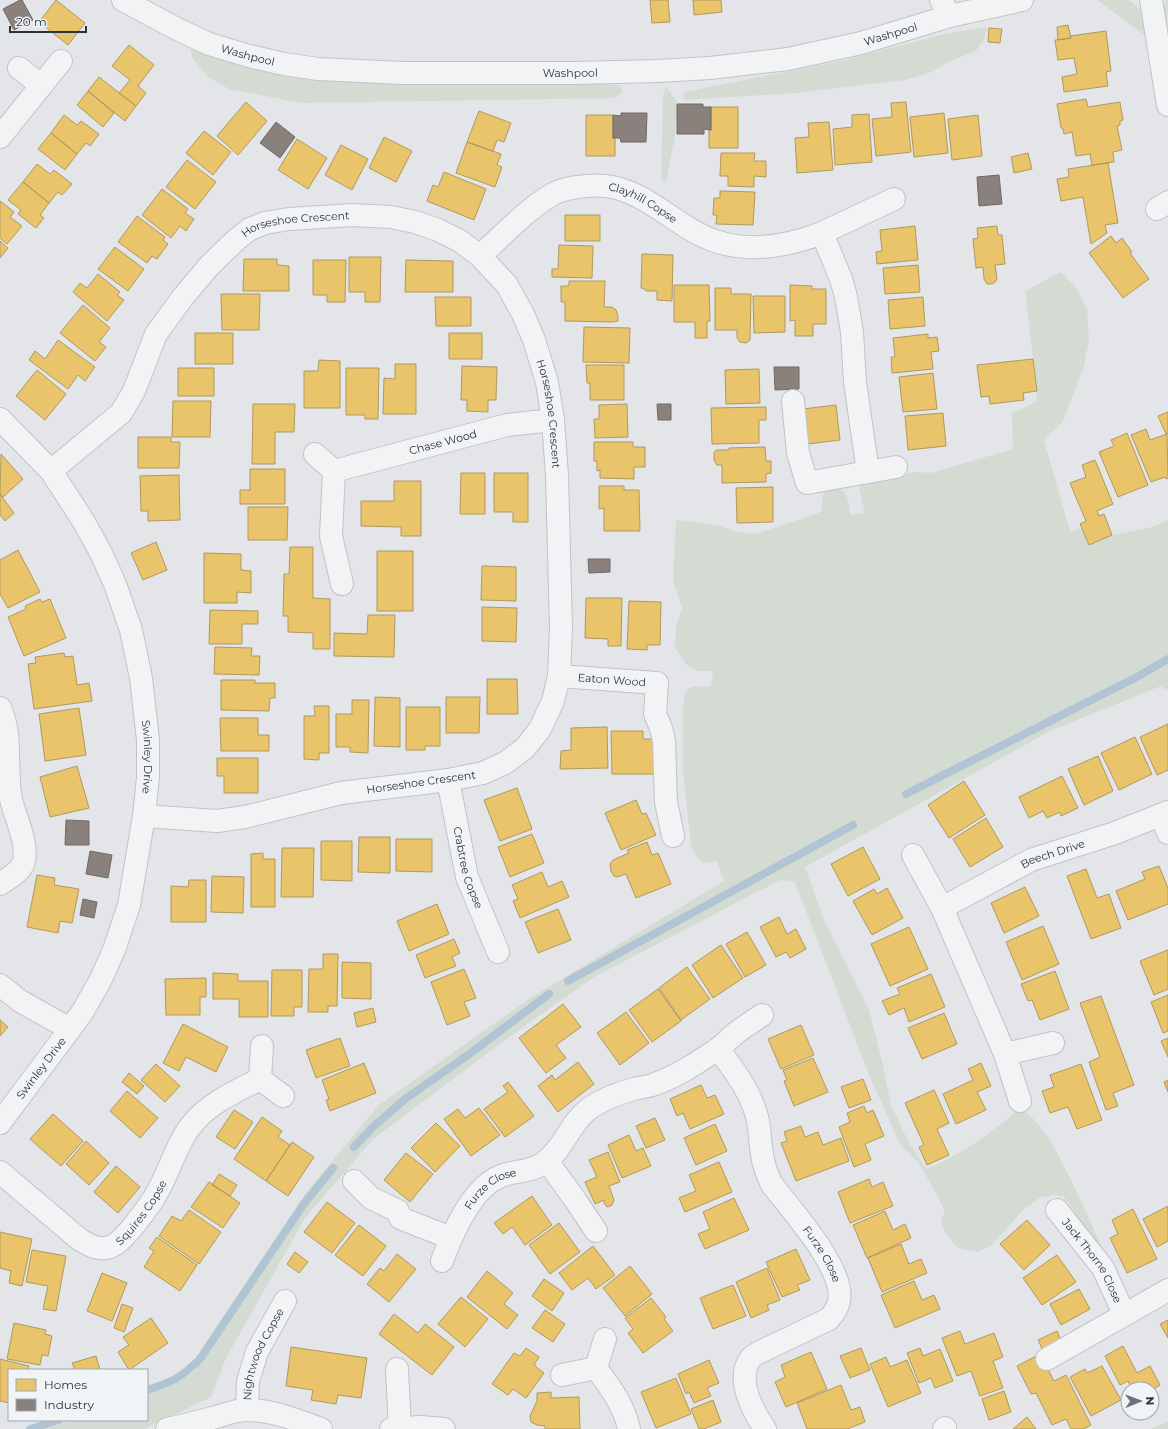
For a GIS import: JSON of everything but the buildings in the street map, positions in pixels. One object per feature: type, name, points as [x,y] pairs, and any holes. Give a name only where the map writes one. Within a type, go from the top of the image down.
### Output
[{"type":"street","name":"Washpool","points":[[123,0],[175,28],[210,44],[249,56],[284,64],[318,69],[403,73],[574,73],[658,71],[788,60],[862,43],[946,8],[1022,0]]},
{"type":"street","points":[[1151,0],[1168,104]]},
{"type":"street","points":[[0,137],[61,61]]},
{"type":"street","points":[[19,68],[41,85]]},
{"type":"street","name":"Clayhill Copse","points":[[480,256],[525,215],[546,199],[566,189],[596,185],[616,187],[640,196],[691,230],[716,241],[733,246],[750,248],[775,246],[802,241],[894,199]]},
{"type":"street","name":"Horseshoe Crescent","points":[[51,471],[121,413],[134,391],[156,334],[166,319],[210,264],[250,229],[265,223],[289,219],[352,215],[390,217],[415,222],[438,230],[460,241],[480,256],[507,285],[523,314],[534,340],[547,382],[553,420],[557,474],[561,628],[559,676],[553,701],[540,729],[524,748],[504,763],[483,773],[448,780],[340,793],[245,817],[217,821],[144,816]]},
{"type":"street","points":[[822,233],[841,279],[846,297],[852,332],[855,382],[868,472]]},
{"type":"street","points":[[793,401],[798,453],[807,483],[896,467]]},
{"type":"street","name":"Swinley Drive","points":[[0,419],[51,471],[84,522],[101,553],[115,584],[131,630],[142,678],[148,740],[148,777],[144,816],[129,905],[114,950],[100,981],[70,1029],[0,1123]]},
{"type":"street","name":"Chase Wood","points":[[334,471],[508,425],[553,420]]},
{"type":"street","points":[[315,454],[334,471],[331,536],[342,584]]},
{"type":"street","name":"Eaton Wood","points":[[559,676],[657,683],[655,714],[661,728],[664,741],[666,802],[673,836]]},
{"type":"street","points":[[0,708],[5,723],[7,736],[9,787],[22,836],[24,854],[24,861],[20,869],[0,884]]},
{"type":"street","name":"Crabtree Copse","points":[[448,780],[467,877],[498,952]]},
{"type":"street","name":"Beech Drive","points":[[942,908],[1030,860],[1115,833],[1166,820]]},
{"type":"street","points":[[913,855],[942,908],[1005,1054],[1020,1101]]},
{"type":"street","points":[[0,985],[20,1001],[70,1029]]},
{"type":"street","name":"Furze Close","points":[[442,1261],[451,1238],[469,1207],[479,1192],[491,1182],[501,1176],[534,1169],[546,1161],[559,1148],[579,1118],[590,1108],[616,1094],[653,1085],[685,1071],[718,1049],[737,1032],[762,1015]]},
{"type":"street","points":[[1005,1054],[1053,1043]]},
{"type":"street","points":[[262,1046],[260,1079],[283,1096]]},
{"type":"street","name":"Furze Close","points":[[718,1049],[745,1086],[752,1103],[758,1120],[762,1154],[766,1171],[771,1183],[822,1249],[833,1269],[839,1287],[840,1300],[836,1310],[829,1319],[762,1351],[752,1358],[746,1368],[744,1384],[749,1399],[763,1428]]},
{"type":"street","name":"Squires Copse","points":[[0,1172],[79,1239],[94,1247],[110,1247],[126,1234],[153,1201],[163,1183],[183,1136],[194,1122],[216,1102],[260,1079]]},
{"type":"street","points":[[546,1161],[596,1231]]},
{"type":"street","points":[[354,1181],[371,1198],[398,1211],[400,1218],[451,1238]]},
{"type":"street","name":"Jack Thorne Close","points":[[1057,1210],[1103,1268],[1124,1314]]},
{"type":"street","name":"Jack Thorne Close","points":[[1047,1359],[1168,1290]]},
{"type":"street","name":"Nightwood Copse","points":[[247,1410],[248,1382],[257,1352],[285,1301]]},
{"type":"street","points":[[596,1368],[605,1339]]},
{"type":"street","points":[[562,1375],[596,1368]]},
{"type":"street","points":[[596,1368],[614,1392],[626,1416],[629,1429]]},
{"type":"street","points":[[397,1369],[395,1428],[421,1427],[444,1429]]},
{"type":"street","name":"Nightwood Copse","points":[[167,1429],[232,1412],[247,1410],[281,1415],[321,1429]]},
{"type":"shaded area","points":[[1097,0],[1128,0],[1133,3],[1137,6],[1142,15],[1146,36]]},
{"type":"shaded area","points":[[1168,0],[1167,33],[1162,10]]},
{"type":"shaded area","points":[[988,27],[984,40],[976,51],[948,62],[932,72],[905,80],[796,93],[684,100],[683,92],[845,60],[944,34]]},
{"type":"shaded area","points":[[198,48],[494,80],[620,85],[623,92],[616,98],[301,103],[229,89],[207,76],[192,57],[191,50]]},
{"type":"shaded area","points":[[666,87],[677,101],[675,135],[666,183],[661,179],[663,96]]},
{"type":"shaded area","points":[[1061,272],[1075,286],[1087,309],[1089,340],[1084,366],[1063,422],[1044,440],[1070,532],[1082,528],[1089,544],[1112,535],[1145,529],[1160,524],[1168,519],[1168,688],[1165,690],[1161,686],[1052,730],[805,867],[824,920],[869,1010],[891,1105],[909,1143],[926,1169],[952,1157],[976,1143],[1020,1108],[1037,1122],[1050,1140],[1070,1178],[1097,1237],[1101,1246],[1100,1251],[1064,1197],[1054,1195],[1041,1197],[1024,1209],[992,1245],[978,1252],[958,1248],[945,1233],[941,1221],[945,1212],[918,1162],[900,1144],[869,1075],[795,882],[780,880],[594,977],[498,1045],[373,1139],[305,1218],[226,1358],[211,1397],[144,1429],[44,1429],[70,1421],[148,1421],[148,1394],[181,1380],[195,1371],[271,1246],[308,1190],[379,1105],[529,999],[724,881],[716,860],[706,863],[700,861],[695,855],[691,845],[683,772],[683,707],[686,691],[693,686],[711,687],[713,671],[698,671],[686,664],[675,648],[676,627],[682,608],[673,580],[676,520],[717,525],[737,532],[756,534],[821,512],[823,494],[836,488],[840,489],[847,496],[850,515],[865,513],[859,488],[862,483],[916,472],[931,473],[1013,449],[1012,413],[1036,402],[1037,391],[1025,291]]},
{"type":"shaded area","points":[[1168,1421],[1168,1429],[1151,1429]]},
{"type":"waterway","points":[[906,794],[1135,678],[1168,659]]},
{"type":"waterway","points":[[568,981],[853,825]]},
{"type":"waterway","points":[[354,1147],[373,1127],[405,1099],[472,1052],[549,994]]},
{"type":"waterway","points":[[148,1390],[176,1379],[200,1359],[303,1205],[333,1168]]},
{"type":"waterway","points":[[30,1429],[56,1421]]}]
